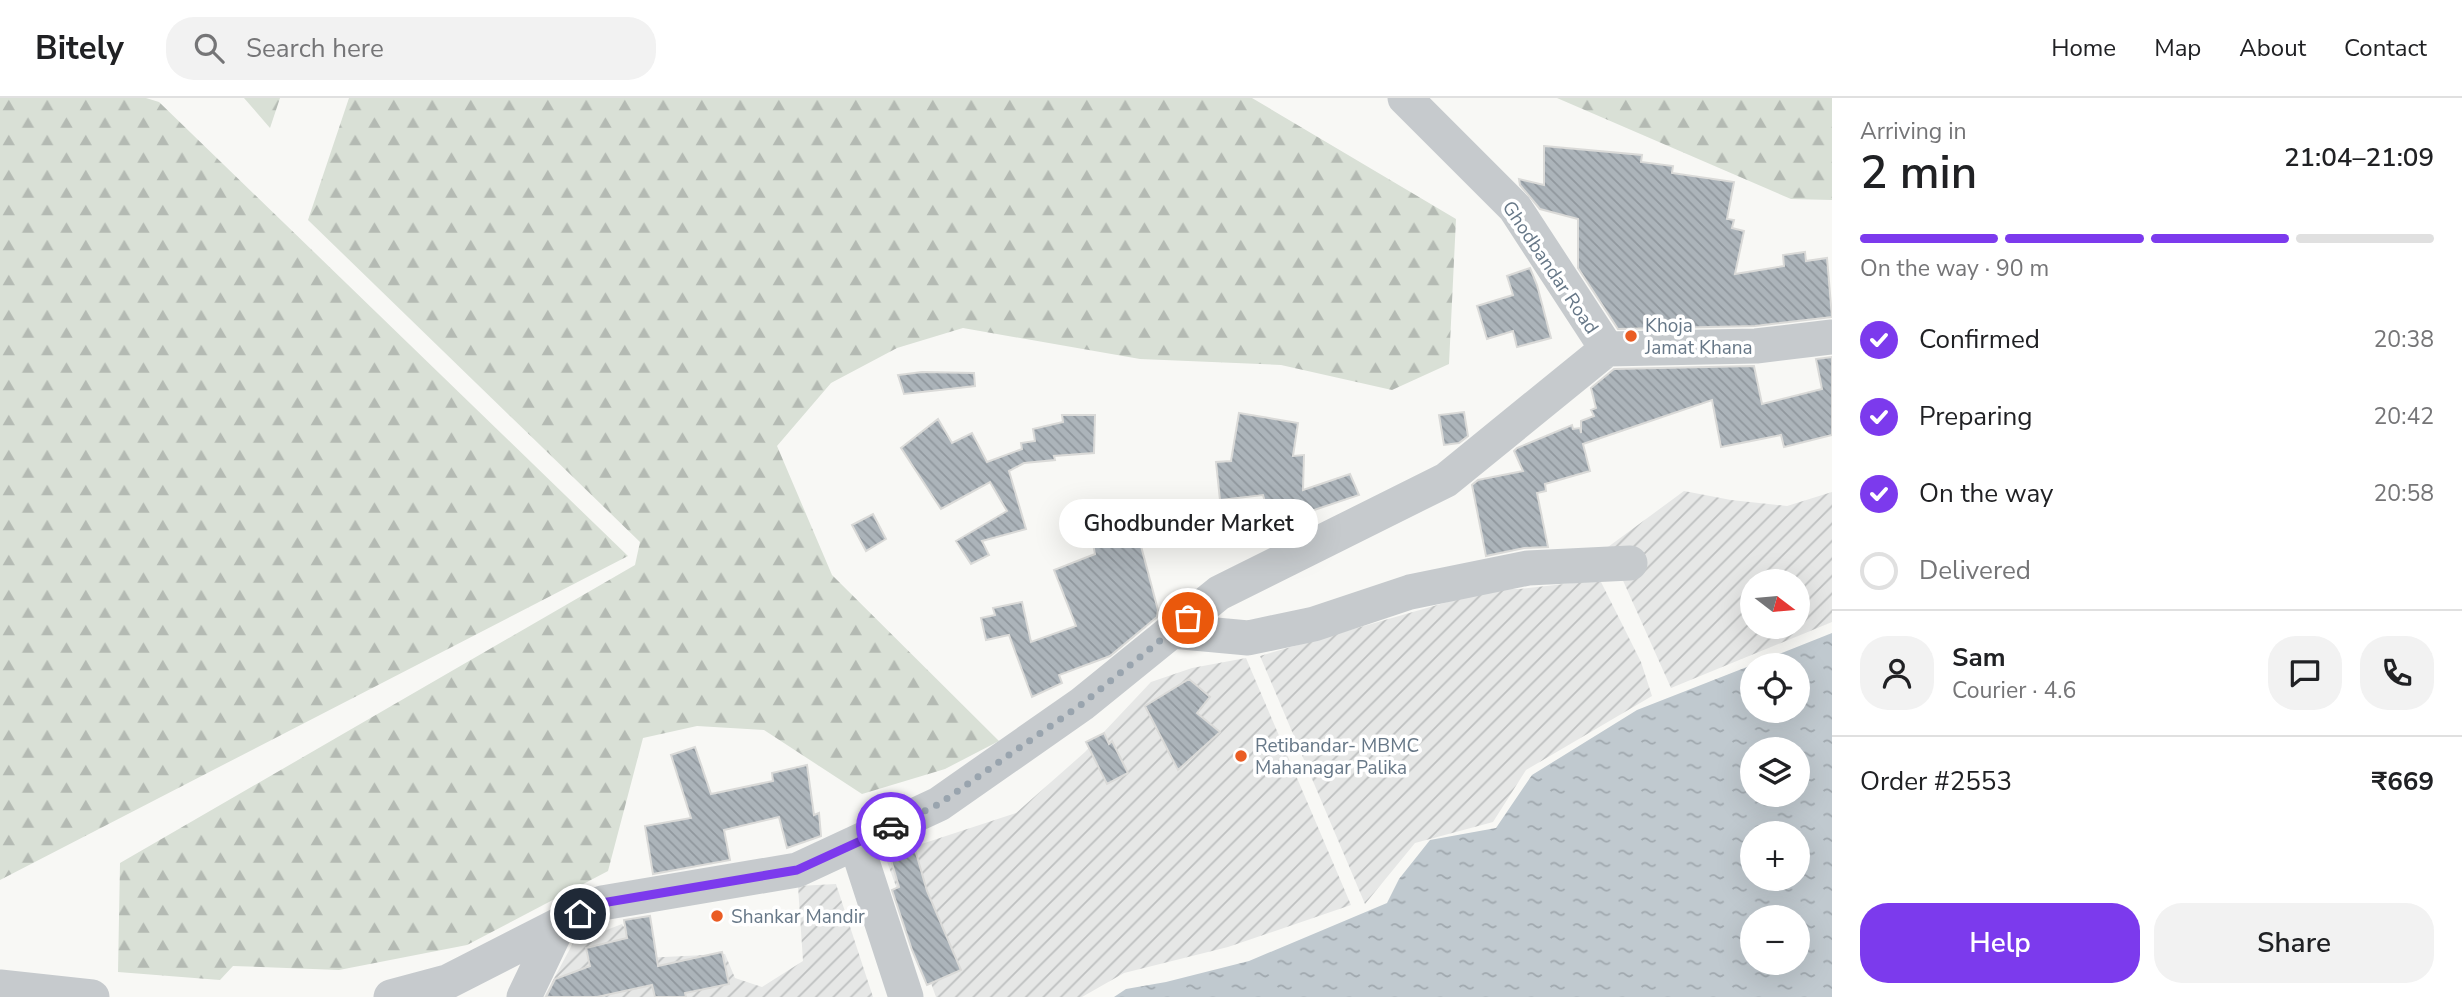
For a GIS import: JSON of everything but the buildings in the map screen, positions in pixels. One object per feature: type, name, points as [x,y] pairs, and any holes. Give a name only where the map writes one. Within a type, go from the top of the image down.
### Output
[{"type":"street","name":"Ghodbandar Road","points":[[1405,98],[1515,208],[1607,349]]},
{"type":"street","points":[[391,997],[447,982],[602,903],[797,870],[939,804],[1082,704],[1219,593],[1446,480],[1607,349],[1756,346],[1832,337]]},
{"type":"street","points":[[1172,631],[1248,638],[1314,624],[1410,592],[1528,568],[1630,563]]},
{"type":"street","points":[[856,843],[906,997]]},
{"type":"street","points":[[524,997],[558,926]]},
{"type":"street","points":[[0,987],[92,997]]},
{"type":"shaded area","points":[[1684,491],[1731,500],[1787,506],[1832,492],[1832,622],[1810,631],[1810,569],[1740,569],[1740,639],[1791,639],[1756,653],[1740,653],[1740,660],[1671,688],[1608,547]]},
{"type":"shaded area","points":[[1600,580],[1641,662],[1652,696],[1526,770],[1493,822],[1415,843],[1365,904],[1260,656],[1493,589],[1520,589]]},
{"type":"shaded area","points":[[1246,658],[1351,905],[1228,947],[1124,973],[1082,997],[936,997],[885,856],[1016,813],[1085,752],[1151,682],[1192,668]]},
{"type":"shaded area","points":[[836,884],[873,997],[544,997],[573,943],[622,924],[644,958],[725,954],[735,978],[762,987],[803,961],[798,886]]},
{"type":"green space","points":[[0,98],[146,98],[159,102],[628,556],[0,880]]},
{"type":"green space","points":[[244,98],[280,98],[270,128]]},
{"type":"green space","points":[[349,98],[1252,98],[1456,219],[1449,364],[1392,390],[1281,365],[1140,359],[963,328],[897,348],[831,383],[777,446],[832,575],[999,741],[945,769],[862,794],[764,730],[697,726],[643,738],[608,871],[467,945],[339,970],[233,966],[220,980],[118,972],[120,863],[635,565],[640,542],[308,220]]},
{"type":"green space","points":[[1557,98],[1832,98],[1832,200],[1791,199]]},
{"type":"water","points":[[1832,633],[1832,997],[1114,997],[1126,989],[1249,961],[1387,903],[1399,879],[1430,840],[1496,828],[1532,775],[1637,710],[1740,669],[1740,723],[1810,723],[1810,653],[1781,653]]},
{"type":"way so far","points":[[891,827],[939,804],[1082,704],[1188,618]]},
{"type":"place","name":"Khoja Jamat Khana","points":[[1631,336]]},
{"type":"place","name":"Ghodbunder Market","points":[[1188,618]]},
{"type":"place","name":"Retibandar- MBMC Mahanagar Palika","points":[[1241,756]]},
{"type":"place","name":"Shankar Mandir","points":[[717,916]]},
{"type":"route","points":[[580,914],[602,903],[797,870],[891,827]]}]
